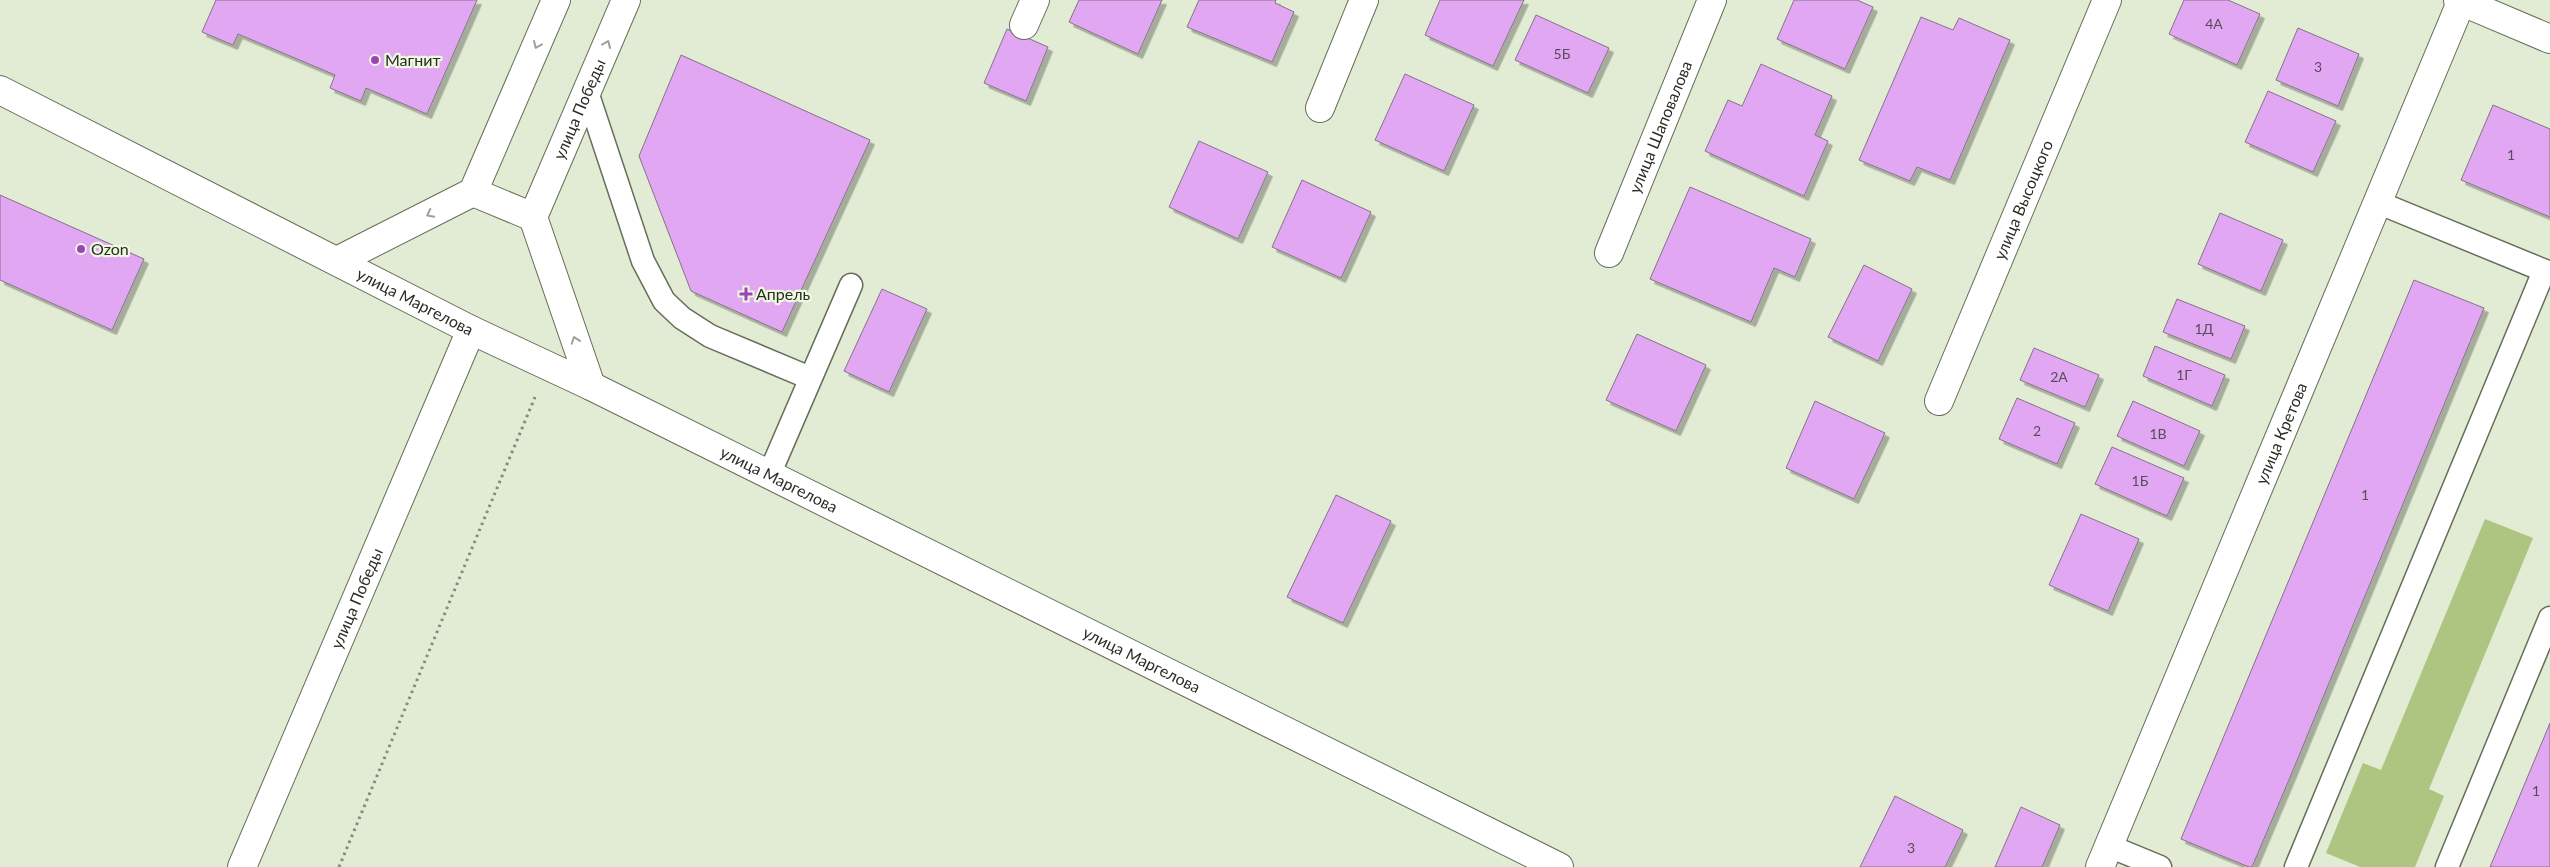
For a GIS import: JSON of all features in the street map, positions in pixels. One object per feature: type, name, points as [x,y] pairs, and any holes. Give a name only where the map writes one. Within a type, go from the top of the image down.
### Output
[{"type":"street","points":[[337,261],[473,192],[556,0]]},
{"type":"street","name":"улица Победы","points":[[533,217],[626,0]]},
{"type":"street","points":[[1024,25],[1035,0]]},
{"type":"street","points":[[1320,108],[1364,0]]},
{"type":"street","name":"улица Шаповалова","points":[[1609,253],[1712,0]]},
{"type":"street","name":"улица Высоцкого","points":[[1939,401],[2107,0]]},
{"type":"street","points":[[2460,0],[2550,39]]},
{"type":"street","name":"улица Кретова","points":[[2105,857],[2460,0]]},
{"type":"street","name":"улица Маргелова","points":[[0,90],[471,330],[590,386],[1558,867]]},
{"type":"street","points":[[473,192],[533,217],[590,386]]},
{"type":"street","name":"улица Победы","points":[[242,867],[471,330]]},
{"type":"lane","points":[[587,92],[643,260],[664,301],[682,318],[710,336],[810,378]]},
{"type":"lane","points":[[2296,867],[2547,272],[2377,202]]},
{"type":"lane","points":[[769,475],[851,285]]},
{"type":"lane","points":[[2447,867],[2550,618]]},
{"type":"lane","points":[[2105,857],[2160,867]]},
{"type":"path","points":[[339,867],[548,366]]},
{"type":"green space","points":[[2485,519],[2533,538],[2429,789],[2444,796],[2415,867],[2360,867],[2326,853],[2363,763],[2381,770]]},
{"type":"building","name":"Магнит","points":[[216,0],[477,0],[427,114],[366,88],[361,101],[330,88],[335,75],[238,34],[233,45],[202,32]]},
{"type":"building","points":[[1079,0],[1162,0],[1138,54],[1069,22]]},
{"type":"building","points":[[1199,0],[1276,0],[1275,3],[1294,12],[1272,62],[1187,27]]},
{"type":"building","points":[[1440,0],[1524,0],[1493,66],[1425,35]]},
{"type":"building","points":[[1794,0],[1857,0],[1873,7],[1845,69],[1777,39]]},
{"type":"building","points":[[2184,0],[2228,0],[2260,14],[2237,65],[2169,34]]},
{"type":"building","points":[[1536,15],[1609,48],[1588,93],[1515,60]]},
{"type":"building","points":[[1921,17],[1953,30],[1959,18],[2010,40],[1950,180],[1917,167],[1910,181],[1859,160]]},
{"type":"building","points":[[2298,28],[2359,54],[2338,106],[2276,80]]},
{"type":"building","points":[[1007,29],[1048,47],[1026,101],[984,83]]},
{"type":"building","points":[[681,55],[870,140],[782,332],[691,291],[639,156]]},
{"type":"building","points":[[1761,64],[1832,96],[1815,135],[1828,141],[1804,196],[1705,151],[1728,100],[1742,106]]},
{"type":"building","points":[[1405,74],[1474,105],[1444,171],[1375,140]]},
{"type":"building","points":[[2268,91],[2336,121],[2313,172],[2245,142]]},
{"type":"building","points":[[2493,105],[2550,129],[2550,217],[2461,180]]},
{"type":"building","points":[[1199,141],[1268,172],[1238,239],[1169,207]]},
{"type":"building","points":[[1302,180],[1371,212],[1341,278],[1272,247]]},
{"type":"building","points":[[1690,187],[1811,239],[1795,277],[1774,268],[1751,322],[1650,279]]},
{"type":"building","points":[[0,195],[144,259],[112,330],[0,280]]},
{"type":"building","points":[[2220,213],[2283,240],[2261,291],[2198,264]]},
{"type":"building","points":[[1864,265],[1912,289],[1878,361],[1828,337]]},
{"type":"building","points":[[2414,280],[2484,308],[2291,775],[2252,867],[2249,867],[2181,839]]},
{"type":"building","points":[[882,289],[927,309],[889,392],[844,371]]},
{"type":"building","points":[[2177,299],[2245,326],[2231,359],[2163,332]]},
{"type":"building","points":[[1637,334],[1706,365],[1676,431],[1606,400]]},
{"type":"building","points":[[2155,346],[2225,375],[2212,406],[2143,376]]},
{"type":"building","points":[[2034,348],[2099,375],[2085,407],[2020,380]]},
{"type":"building","points":[[2017,398],[2075,423],[2057,464],[1999,439]]},
{"type":"building","points":[[1815,401],[1885,433],[1854,499],[1786,468]]},
{"type":"building","points":[[2133,401],[2200,431],[2184,466],[2117,436]]},
{"type":"building","points":[[2112,447],[2184,478],[2167,516],[2095,484]]},
{"type":"building","points":[[1336,495],[1391,521],[1343,623],[1287,597]]},
{"type":"building","points":[[2081,514],[2139,539],[2108,611],[2049,585]]},
{"type":"building","points":[[2550,723],[2550,867],[2490,867],[2493,860]]},
{"type":"building","points":[[1895,796],[1963,830],[1945,867],[1860,867]]},
{"type":"building","points":[[2021,807],[2060,825],[2042,867],[1995,867]]},
{"type":"place","name":"Магнит","points":[[375,60]]},
{"type":"place","name":"Ozon","points":[[81,249]]},
{"type":"place","name":"Апрель","points":[[746,294]]}]
